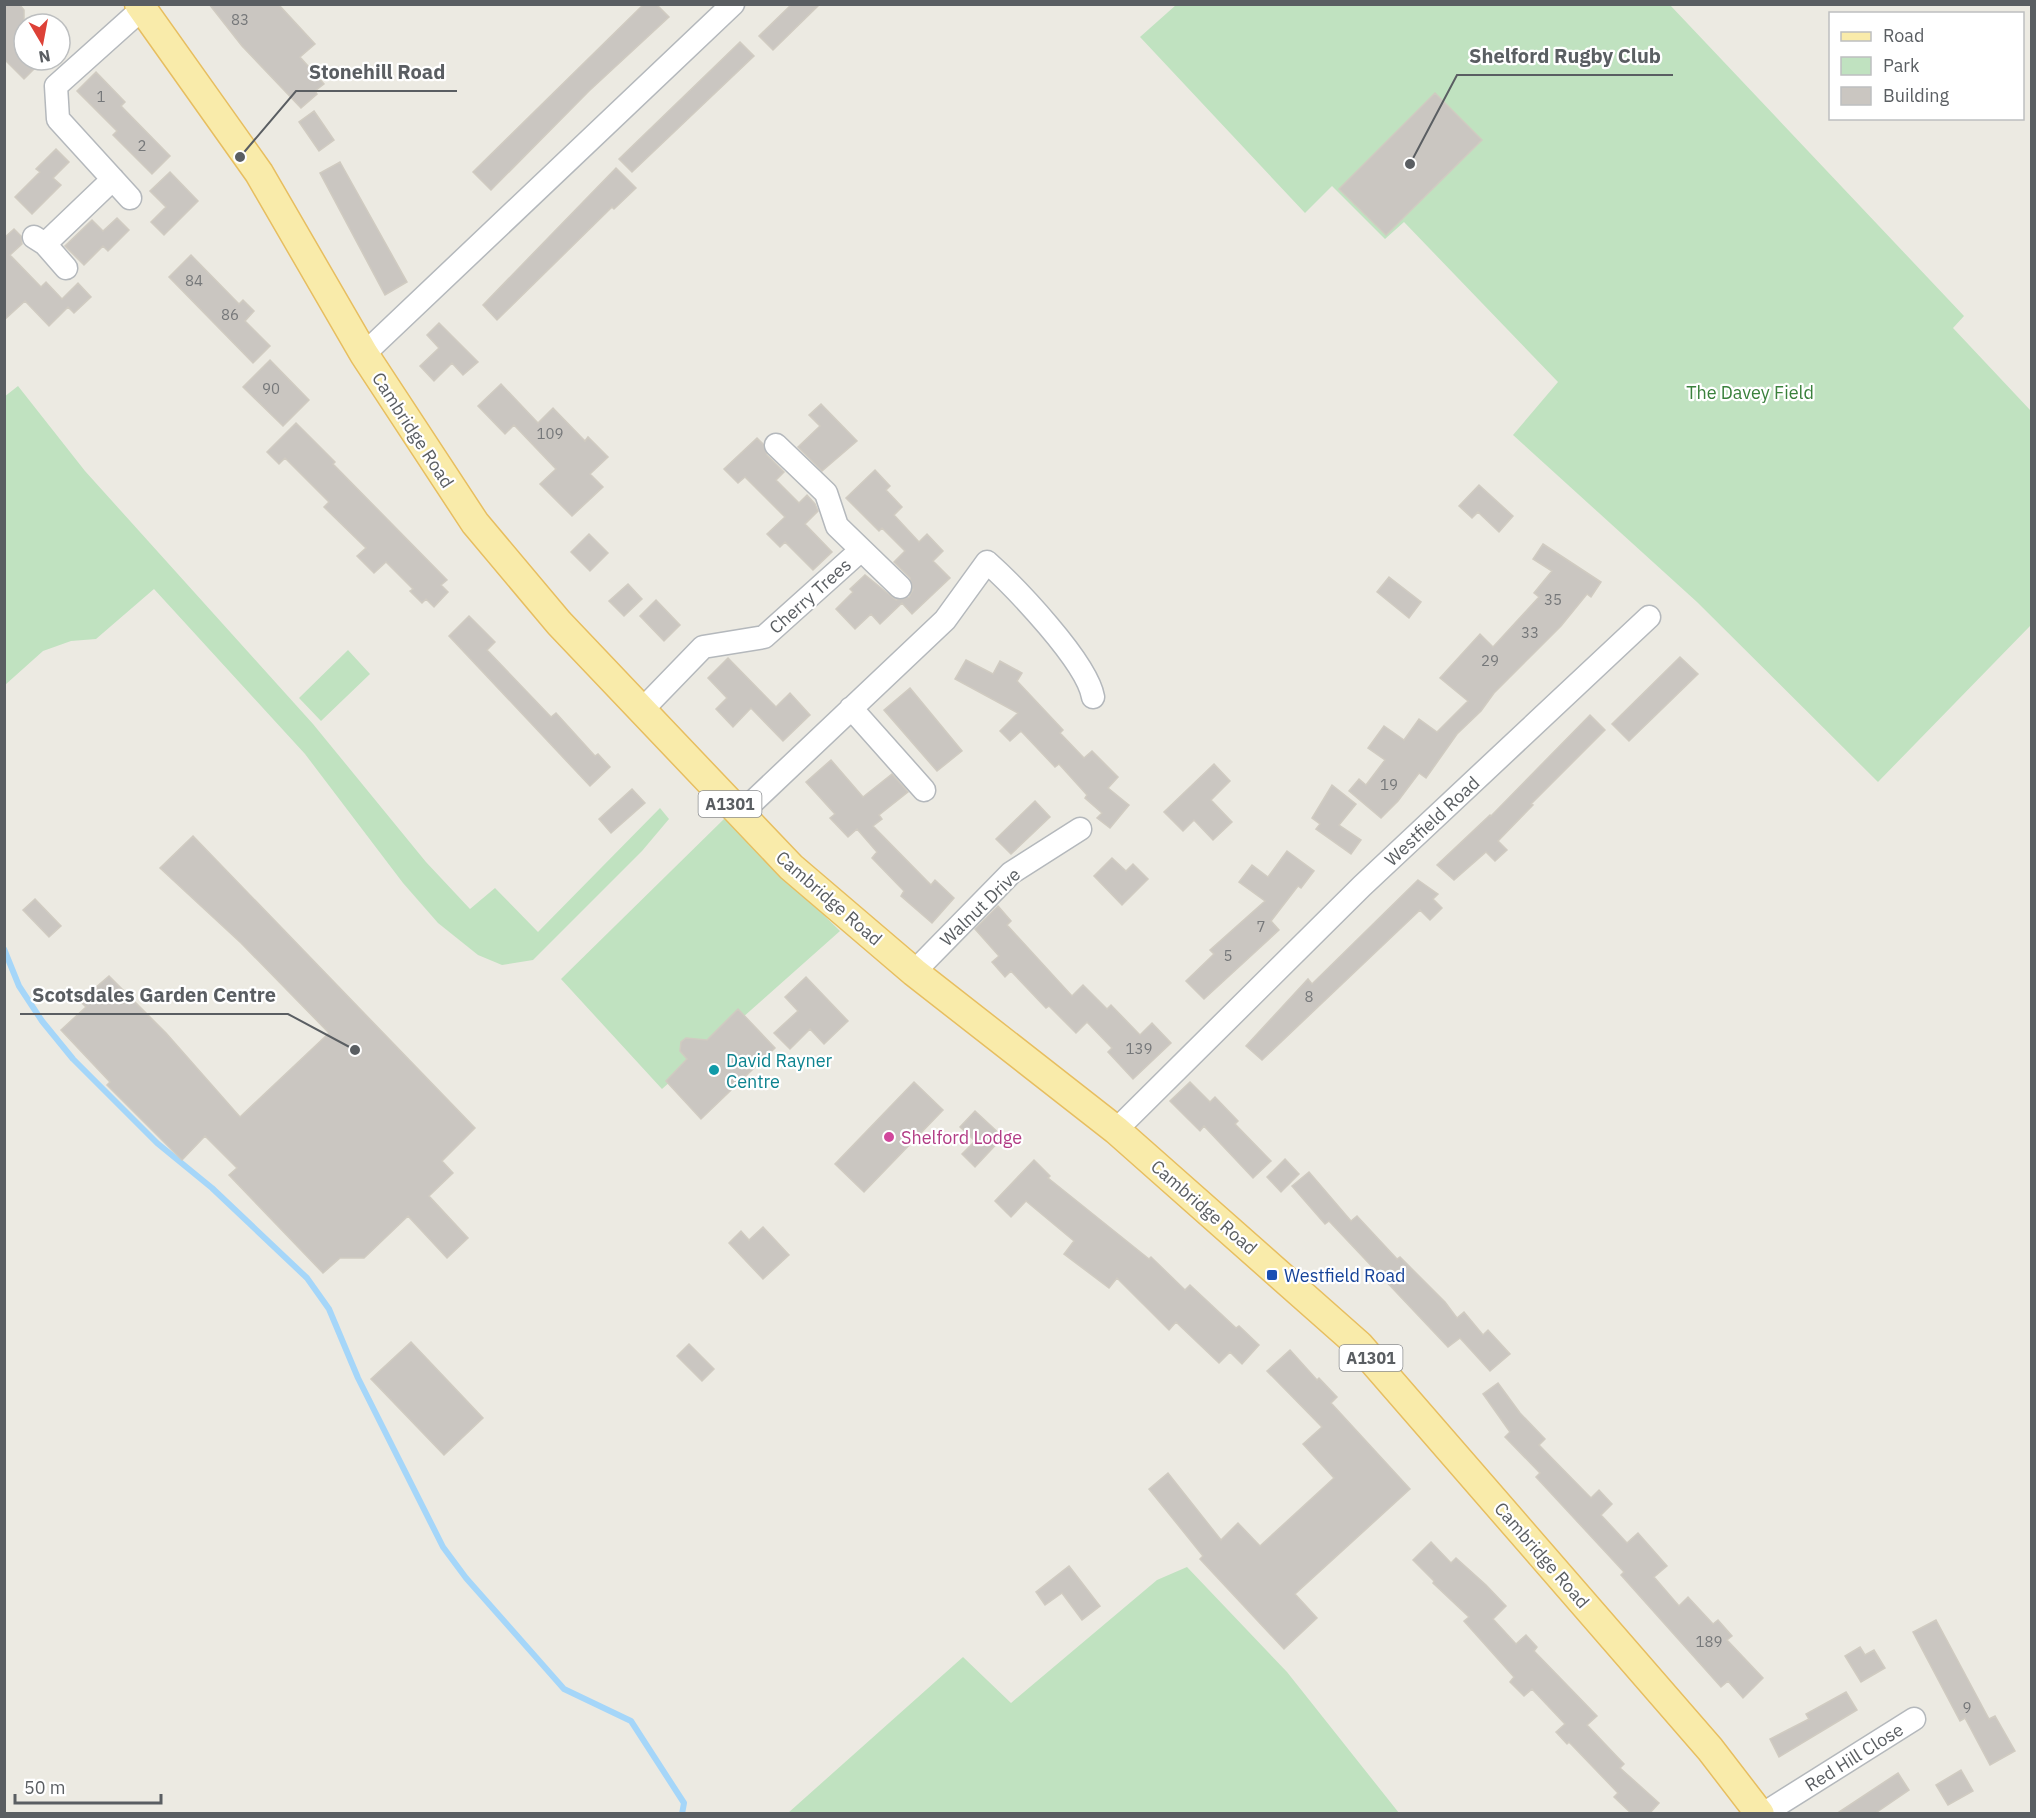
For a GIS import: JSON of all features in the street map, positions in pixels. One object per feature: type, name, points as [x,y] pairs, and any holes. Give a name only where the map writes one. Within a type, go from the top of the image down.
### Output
[{"type":"main road","name":"Cambridge Road","points":[[141,6],[259,173],[364,354],[474,523],[560,623],[791,867],[914,972],[1116,1130],[1359,1345],[1710,1749],[1761,1814]]},
{"type":"street","points":[[364,354],[733,4]]},
{"type":"street","points":[[130,198],[58,119],[56,86],[141,6]]},
{"type":"street","points":[[66,268],[40,241],[113,179]]},
{"type":"street","name":"Cherry Trees","points":[[776,445],[826,493],[837,526],[900,587]]},
{"type":"street","name":"Cherry Trees","points":[[641,711],[703,647],[764,637],[861,550]]},
{"type":"street","points":[[740,814],[945,620],[987,562],[1031,604],[1080,667],[1091,686],[1093,697]]},
{"type":"street","name":"Westfield Road","points":[[1116,1130],[1362,886],[1649,617]]},
{"type":"street","points":[[851,708],[924,790]]},
{"type":"street","name":"Walnut Drive","points":[[914,972],[1011,873],[1080,829]]},
{"type":"street","name":"Red Hill Close","points":[[1761,1814],[1914,1719]]},
{"type":"green space","name":"The Davey Field","points":[[1176,5],[1670,5],[1964,316],[1953,328],[2031,411],[2031,625],[1878,782],[1697,602],[1513,435],[1558,382],[1404,222],[1385,239],[1332,186],[1305,213],[1140,37]]},
{"type":"green space","points":[[18,386],[85,471],[313,724],[426,862],[470,909],[495,888],[538,932],[660,808],[669,819],[642,851],[533,960],[502,965],[478,955],[438,923],[403,883],[305,754],[154,589],[96,639],[71,641],[43,651],[5,685],[4,397]]},
{"type":"green space","points":[[348,650],[370,674],[321,721],[299,698]]},
{"type":"green space","points":[[725,818],[840,931],[662,1089],[561,979]]},
{"type":"green space","points":[[1187,1567],[1287,1672],[1399,1813],[788,1813],[963,1657],[1011,1703],[1157,1580]]},
{"type":"building","points":[[4,4],[19,4],[24,12],[12,12],[12,67],[4,59]]},
{"type":"building","points":[[209,4],[279,5],[315,44],[300,57],[324,84],[315,91],[317,94],[301,108],[242,46]]},
{"type":"building","points":[[644,4],[656,4],[669,17],[589,91],[491,190],[473,172]]},
{"type":"building","points":[[792,4],[820,4],[773,50],[759,36]]},
{"type":"building","points":[[740,42],[754,56],[632,172],[619,159]]},
{"type":"building","points":[[17,72],[31,72],[24,79]]},
{"type":"building","points":[[96,72],[125,102],[121,106],[170,156],[152,174],[113,135],[117,131],[77,91]]},
{"type":"building","points":[[1435,93],[1482,140],[1386,235],[1339,189]]},
{"type":"building","points":[[314,111],[334,140],[319,151],[299,122]]},
{"type":"building","points":[[56,149],[69,162],[53,178],[61,185],[32,214],[15,197],[40,172],[36,169]]},
{"type":"building","points":[[340,162],[407,282],[385,295],[320,173]]},
{"type":"building","points":[[616,168],[636,188],[614,209],[612,207],[497,320],[483,305]]},
{"type":"building","points":[[170,172],[198,201],[164,235],[151,222],[166,207],[150,191]]},
{"type":"building","points":[[117,218],[129,230],[108,251],[103,246],[84,265],[65,246],[92,220],[103,231]]},
{"type":"building","points":[[14,229],[21,236],[22,244],[10,255],[41,287],[46,282],[62,299],[78,283],[91,297],[74,313],[68,307],[49,326],[25,301],[4,320],[4,238]]},
{"type":"building","points":[[191,255],[239,304],[243,300],[254,311],[245,321],[270,346],[253,363],[169,277]]},
{"type":"building","points":[[439,323],[478,362],[463,375],[452,363],[434,381],[420,366],[439,348],[427,335]]},
{"type":"building","points":[[270,360],[309,400],[283,426],[243,387]]},
{"type":"building","points":[[501,384],[538,423],[553,408],[585,441],[588,437],[608,457],[590,474],[603,487],[572,516],[540,484],[556,469],[514,425],[505,434],[478,406]]},
{"type":"building","points":[[821,404],[857,441],[822,471],[798,447],[820,426],[809,415]]},
{"type":"building","points":[[296,423],[447,580],[441,585],[448,592],[434,607],[426,599],[422,603],[410,591],[413,589],[386,562],[374,573],[357,556],[366,548],[324,507],[329,502],[285,458],[279,464],[267,452]]},
{"type":"building","points":[[757,438],[763,444],[767,455],[784,472],[776,480],[799,503],[807,495],[818,511],[805,524],[832,552],[813,570],[785,542],[780,547],[767,534],[785,517],[745,477],[738,483],[724,469]]},
{"type":"building","points":[[875,470],[890,486],[886,490],[902,507],[894,515],[919,542],[927,534],[943,551],[933,561],[950,578],[912,614],[902,603],[880,624],[871,614],[855,629],[836,609],[853,592],[850,589],[865,575],[896,600],[909,597],[913,590],[910,578],[894,562],[905,551],[882,528],[879,531],[846,498]]},
{"type":"building","points":[[1479,485],[1513,516],[1499,532],[1478,512],[1472,518],[1459,506]]},
{"type":"building","points":[[589,534],[608,553],[590,571],[571,552]]},
{"type":"building","points":[[1543,544],[1601,582],[1591,597],[1587,594],[1561,626],[1457,734],[1426,778],[1419,773],[1398,801],[1381,818],[1349,791],[1359,779],[1366,785],[1385,760],[1368,748],[1384,726],[1404,740],[1419,719],[1437,732],[1468,701],[1440,678],[1480,634],[1493,647],[1539,597],[1534,593],[1552,571],[1533,559]]},
{"type":"building","points":[[1389,577],[1421,602],[1409,618],[1377,592]]},
{"type":"building","points":[[628,584],[642,599],[624,616],[609,601]]},
{"type":"building","points":[[656,600],[680,625],[664,641],[640,616]]},
{"type":"building","points":[[469,616],[495,642],[487,650],[551,717],[556,713],[595,756],[598,754],[610,767],[590,786],[449,636]]},
{"type":"building","points":[[1680,657],[1698,674],[1629,741],[1612,724]]},
{"type":"building","points":[[728,658],[776,707],[790,693],[810,715],[783,741],[751,708],[733,727],[716,709],[727,698],[708,678]]},
{"type":"building","points":[[966,660],[993,674],[1000,661],[1022,673],[1017,681],[1063,730],[1060,733],[1084,758],[1092,751],[1118,777],[1108,788],[1129,805],[1110,828],[1097,818],[1102,813],[1085,798],[1087,795],[1059,764],[1055,767],[1021,731],[1010,741],[1000,731],[1018,713],[955,679]]},
{"type":"building","points":[[910,688],[962,751],[937,771],[884,710]]},
{"type":"building","points":[[1590,715],[1605,730],[1531,804],[1533,805],[1498,841],[1507,850],[1495,861],[1486,852],[1454,880],[1437,865],[1491,816]]},
{"type":"building","points":[[831,760],[863,797],[892,774],[908,792],[879,815],[882,819],[873,826],[931,885],[935,880],[954,898],[932,923],[901,896],[904,891],[872,858],[877,852],[857,829],[848,837],[830,818],[835,814],[806,782]]},
{"type":"building","points":[[1214,764],[1230,781],[1211,800],[1232,822],[1213,840],[1194,820],[1183,831],[1164,812]]},
{"type":"building","points":[[1332,785],[1356,804],[1339,825],[1361,840],[1351,854],[1316,829],[1320,824],[1312,818]]},
{"type":"building","points":[[632,789],[645,803],[611,833],[599,819]]},
{"type":"building","points":[[1035,801],[1050,817],[1011,854],[996,839]]},
{"type":"building","points":[[193,836],[475,1128],[442,1161],[453,1173],[429,1196],[468,1238],[447,1258],[408,1216],[364,1258],[340,1258],[323,1273],[229,1175],[237,1168],[205,1136],[182,1160],[107,1085],[110,1082],[61,1030],[86,1007],[80,1001],[109,976],[166,1033],[240,1117],[329,1033],[241,943],[160,868]]},
{"type":"building","points":[[1287,851],[1314,871],[1301,888],[1298,886],[1271,921],[1279,930],[1204,999],[1186,981],[1214,954],[1210,950],[1265,901],[1239,882],[1252,865],[1268,877]]},
{"type":"building","points":[[1112,858],[1126,871],[1133,864],[1148,879],[1122,905],[1094,876]]},
{"type":"building","points":[[1418,880],[1438,894],[1433,899],[1442,908],[1430,920],[1420,910],[1262,1060],[1246,1046],[1308,979],[1312,984]]},
{"type":"building","points":[[35,899],[61,926],[49,937],[23,910]]},
{"type":"building","points":[[998,906],[1011,921],[1007,925],[1072,996],[1083,985],[1107,1009],[1111,1005],[1140,1035],[1152,1023],[1171,1043],[1133,1079],[1108,1052],[1112,1048],[1087,1022],[1076,1033],[1049,1006],[1046,1008],[1011,971],[1005,977],[992,962],[999,956],[975,929]]},
{"type":"building","points":[[806,977],[848,1021],[824,1044],[810,1029],[790,1049],[774,1033],[798,1011],[785,997]]},
{"type":"building","name":"David Rayner Centre","points":[[738,1009],[775,1048],[701,1119],[666,1081],[687,1059],[680,1051],[681,1042],[686,1038],[707,1040]]},
{"type":"building","name":"Shelford Lodge","points":[[914,1082],[943,1110],[864,1192],[835,1164]]},
{"type":"building","points":[[1190,1082],[1210,1102],[1215,1097],[1238,1121],[1235,1124],[1271,1161],[1253,1178],[1204,1126],[1200,1131],[1170,1101]]},
{"type":"building","points":[[975,1111],[1003,1137],[975,1167],[962,1154],[975,1141],[960,1127]]},
{"type":"building","points":[[1285,1159],[1299,1174],[1281,1192],[1267,1177]]},
{"type":"building","points":[[1034,1160],[1050,1176],[1048,1178],[1149,1259],[1151,1257],[1185,1290],[1190,1285],[1236,1328],[1239,1326],[1259,1345],[1242,1364],[1230,1352],[1219,1363],[1176,1322],[1169,1330],[1117,1278],[1109,1288],[1064,1254],[1074,1241],[1026,1201],[1011,1217],[995,1201]]},
{"type":"building","points":[[1309,1172],[1351,1221],[1357,1216],[1397,1259],[1400,1257],[1445,1302],[1457,1318],[1464,1312],[1483,1335],[1488,1330],[1510,1354],[1490,1371],[1460,1338],[1448,1347],[1329,1221],[1325,1224],[1292,1186]]},
{"type":"building","points":[[763,1227],[789,1255],[763,1279],[729,1243],[741,1231],[749,1240]]},
{"type":"building","points":[[411,1342],[483,1418],[444,1455],[371,1379]]},
{"type":"building","points":[[689,1344],[714,1369],[702,1381],[677,1356]]},
{"type":"building","points":[[1290,1350],[1317,1380],[1319,1378],[1337,1397],[1331,1403],[1410,1489],[1295,1594],[1317,1618],[1284,1649],[1200,1559],[1203,1556],[1149,1489],[1168,1473],[1221,1540],[1238,1523],[1260,1546],[1334,1478],[1303,1444],[1322,1427],[1267,1371]]},
{"type":"building","points":[[1498,1383],[1520,1413],[1545,1439],[1539,1445],[1591,1498],[1599,1490],[1612,1504],[1601,1515],[1627,1543],[1638,1533],[1667,1566],[1654,1577],[1679,1606],[1688,1597],[1713,1624],[1718,1620],[1732,1636],[1727,1640],[1763,1678],[1743,1698],[1728,1681],[1721,1687],[1621,1575],[1624,1572],[1536,1477],[1540,1473],[1505,1437],[1510,1432],[1483,1394]]},
{"type":"building","points":[[1431,1542],[1451,1563],[1456,1558],[1486,1585],[1506,1606],[1493,1619],[1516,1644],[1526,1635],[1537,1647],[1534,1651],[1597,1716],[1587,1725],[1624,1764],[1620,1768],[1659,1803],[1649,1814],[1632,1814],[1614,1797],[1618,1793],[1569,1742],[1567,1744],[1556,1732],[1565,1724],[1532,1689],[1524,1696],[1510,1682],[1514,1677],[1464,1621],[1469,1617],[1433,1583],[1434,1581],[1413,1560]]},
{"type":"building","points":[[1069,1566],[1100,1606],[1082,1620],[1062,1593],[1045,1605],[1036,1592]]},
{"type":"building","points":[[1936,1620],[1989,1719],[1995,1716],[2015,1751],[1990,1765],[1965,1718],[1960,1721],[1913,1632]]},
{"type":"building","points":[[1860,1647],[1865,1655],[1874,1650],[1885,1668],[1861,1682],[1845,1656]]},
{"type":"building","points":[[1846,1692],[1857,1710],[1779,1757],[1770,1739],[1809,1719],[1806,1714]]},
{"type":"building","points":[[1961,1770],[1973,1791],[1948,1805],[1936,1785]]},
{"type":"building","points":[[1898,1773],[1909,1790],[1874,1814],[1836,1814]]},
{"type":"waterway","points":[[4,949],[19,986],[42,1021],[73,1059],[157,1143],[212,1188],[307,1278],[329,1309],[358,1378],[443,1547],[466,1578],[564,1689],[631,1721],[684,1803],[682,1814]]},
{"type":"place","name":"Stonehill Road","points":[[240,157]]},
{"type":"place","name":"Shelford Rugby Club","points":[[1410,164]]},
{"type":"place","name":"Scotsdales Garden Centre","points":[[355,1050]]},
{"type":"place","name":"David Rayner Centre","points":[[714,1070]]},
{"type":"place","name":"Shelford Lodge","points":[[889,1137]]},
{"type":"place","name":"Westfield Road","points":[[1272,1275]]}]
